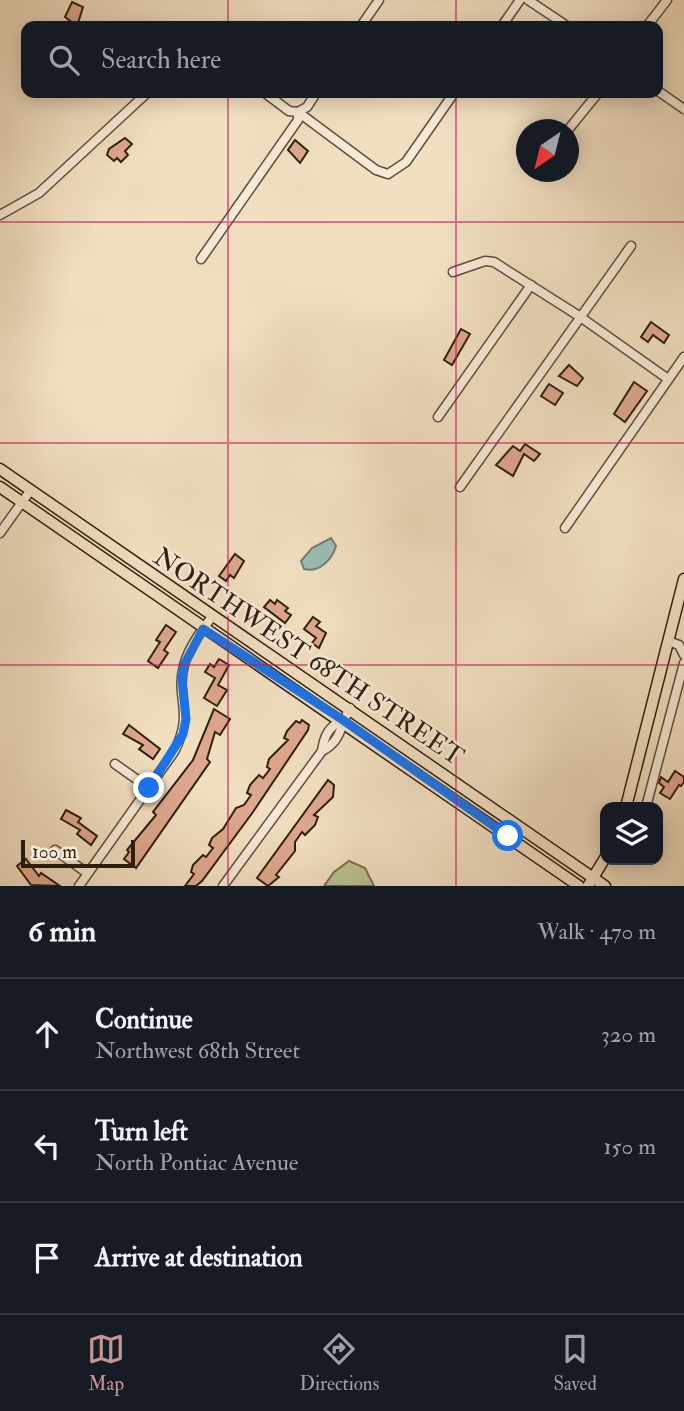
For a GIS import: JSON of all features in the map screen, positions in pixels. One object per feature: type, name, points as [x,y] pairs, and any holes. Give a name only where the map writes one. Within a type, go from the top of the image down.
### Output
[{"type":"main road","name":"NORTHWEST 68TH STREET","points":[[0,470],[517,824],[591,882],[605,886]]},
{"type":"main road","name":"NORTHWEST 68TH STREET","points":[[0,487],[203,629],[343,720],[579,886]]},
{"type":"main road","points":[[627,802],[684,579]]},
{"type":"main road","points":[[508,836],[517,824]]},
{"type":"main road","points":[[591,882],[601,865]]},
{"type":"street","points":[[364,21],[379,0]]},
{"type":"street","points":[[505,21],[520,0]]},
{"type":"street","points":[[528,0],[560,21]]},
{"type":"street","points":[[651,21],[667,0]]},
{"type":"street","points":[[663,94],[684,109]]},
{"type":"street","points":[[0,215],[39,193],[142,98]]},
{"type":"street","points":[[272,98],[289,111],[298,112],[376,170],[388,174],[406,162],[451,98]]},
{"type":"street","points":[[298,112],[307,107],[313,98]]},
{"type":"street","points":[[578,119],[594,98]]},
{"type":"street","points":[[201,259],[298,120],[298,112]]},
{"type":"street","points":[[460,487],[631,246]]},
{"type":"street","points":[[453,272],[485,261],[494,262],[579,316],[668,379]]},
{"type":"street","points":[[438,417],[531,285]]},
{"type":"street","points":[[565,528],[684,357]]},
{"type":"street","points":[[0,533],[30,491]]},
{"type":"street","points":[[79,886],[149,788],[183,734],[186,719],[182,679],[184,665],[212,617]]},
{"type":"street","points":[[668,641],[679,645],[684,655]]},
{"type":"street","points":[[647,802],[684,663]]},
{"type":"street","points":[[223,886],[322,751],[323,739],[333,724],[343,720],[350,708]]},
{"type":"street","points":[[115,764],[149,788]]},
{"type":"street","points":[[55,850],[87,873]]},
{"type":"green space","points":[[349,861],[365,868],[374,886],[324,886],[334,872]]},
{"type":"water","points":[[331,538],[336,546],[328,560],[315,569],[304,569],[301,561],[312,548]]},
{"type":"building","points":[[72,2],[83,7],[79,21],[70,21],[65,17]]},
{"type":"building","points":[[125,138],[132,144],[125,151],[128,155],[121,162],[117,158],[114,161],[107,155],[109,149]]},
{"type":"building","points":[[295,140],[308,151],[300,163],[288,150]]},
{"type":"building","points":[[651,322],[669,335],[664,343],[653,335],[648,342],[641,337]]},
{"type":"building","points":[[461,329],[470,334],[452,365],[444,360]]},
{"type":"building","points":[[569,365],[583,378],[577,386],[559,376]]},
{"type":"building","points":[[634,382],[647,391],[625,422],[614,414]]},
{"type":"building","points":[[549,384],[563,393],[555,405],[541,396]]},
{"type":"building","points":[[525,444],[540,454],[534,461],[524,454],[513,476],[496,465],[513,446],[520,451]]},
{"type":"building","points":[[235,554],[244,561],[234,578],[230,575],[226,581],[219,576]]},
{"type":"building","points":[[270,600],[275,604],[277,600],[288,608],[285,611],[291,615],[285,623],[264,607]]},
{"type":"building","points":[[313,617],[320,622],[316,626],[326,633],[319,648],[312,643],[316,638],[304,629]]},
{"type":"building","points":[[166,625],[176,632],[164,650],[168,653],[158,668],[148,661],[160,642],[156,640]]},
{"type":"building","points":[[219,659],[229,665],[218,685],[227,690],[217,706],[204,698],[215,678],[205,672],[210,664],[214,667]]},
{"type":"building","points":[[214,709],[230,719],[220,735],[215,732],[207,759],[210,762],[136,868],[124,859],[129,852],[127,850],[156,815],[153,812],[193,760]]},
{"type":"building","points":[[302,720],[309,725],[308,730],[253,812],[202,881],[196,886],[185,886],[194,874],[191,872],[193,865],[203,855],[206,857],[213,848],[209,845],[212,838],[223,829],[236,808],[244,805],[251,795],[247,793],[250,785],[259,775],[263,778],[270,769],[267,767],[269,759],[288,740],[284,738],[287,731],[296,721],[300,723]]},
{"type":"building","points":[[129,725],[160,749],[153,759],[139,749],[143,745],[123,734]]},
{"type":"building","points":[[675,771],[684,777],[684,782],[670,799],[660,793],[664,787],[659,783],[661,777],[668,782]]},
{"type":"building","points":[[328,780],[334,785],[333,797],[314,815],[318,817],[315,825],[305,835],[302,832],[295,842],[295,851],[276,875],[279,877],[268,886],[257,878]]},
{"type":"building","points":[[66,810],[81,818],[78,822],[97,836],[91,845],[77,834],[80,830],[61,819]]},
{"type":"building","points":[[26,859],[39,876],[41,873],[60,886],[31,885],[17,866]]},
{"type":"route","points":[[149,788],[183,734],[186,719],[182,679],[184,665],[203,629],[343,720],[508,836]]}]
